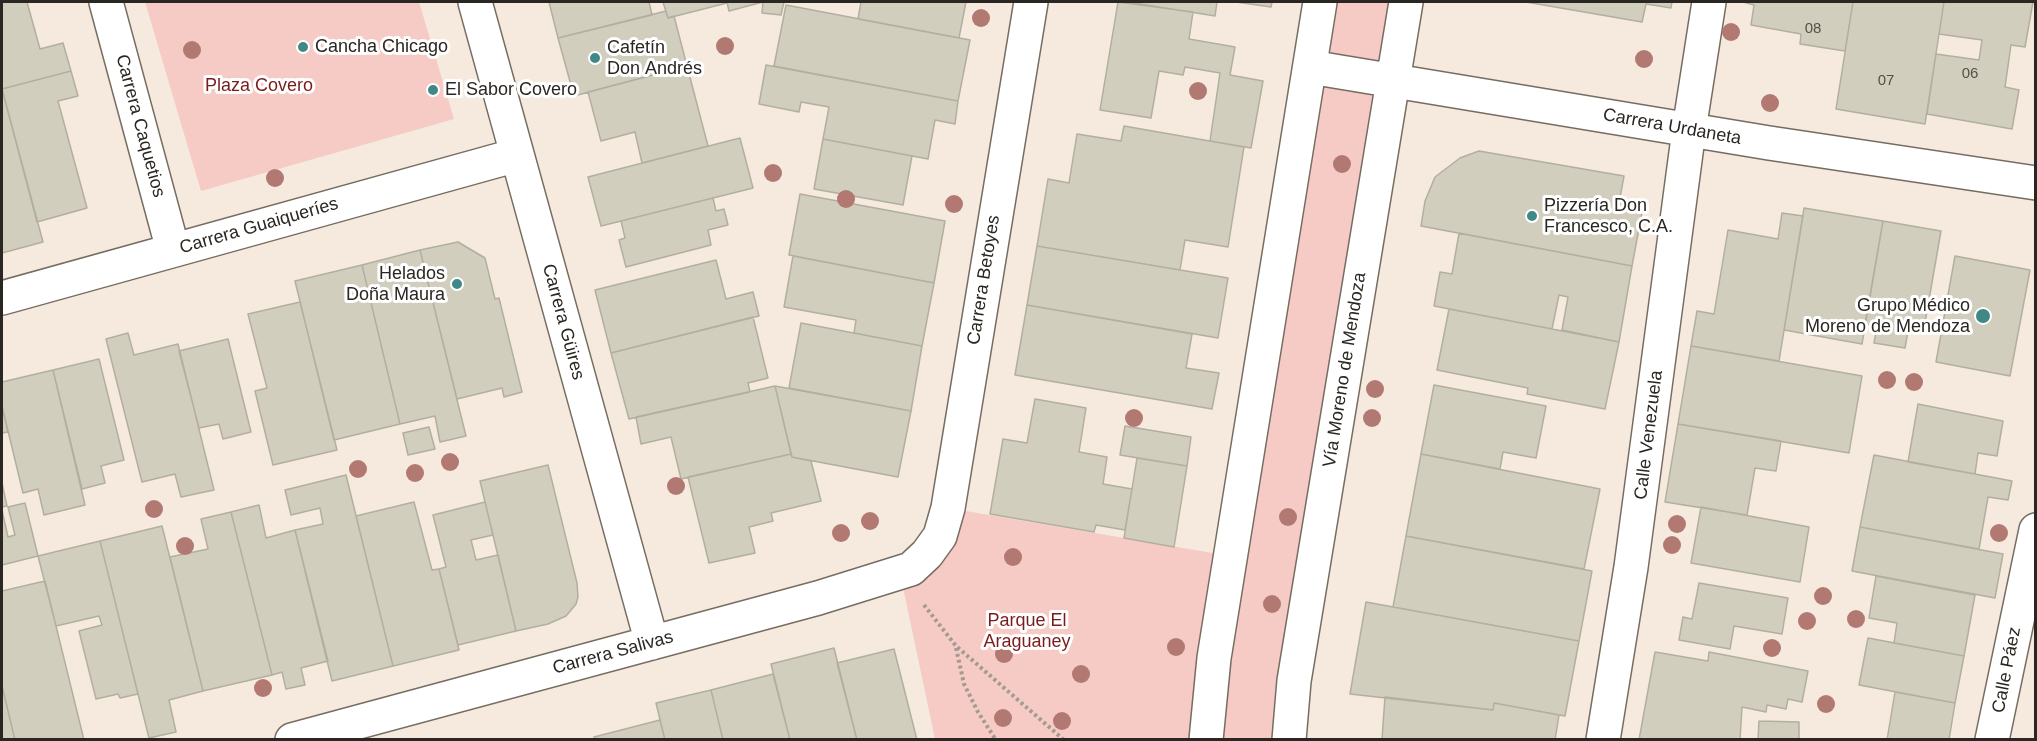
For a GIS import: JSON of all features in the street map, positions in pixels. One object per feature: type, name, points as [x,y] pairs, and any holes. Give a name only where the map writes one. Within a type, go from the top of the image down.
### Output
[{"type":"street","name":"Carrera Caquetios","points":[[106,2],[173,250]]},
{"type":"street","name":"Carrera Güires","points":[[475,2],[652,643]]},
{"type":"street","name":"Carrera Betoyes","points":[[927,554],[940,536],[948,508],[1031,2]]},
{"type":"street","points":[[1206,740],[1214,658],[1320,2]]},
{"type":"street","name":"Vía Moreno de Mendoza","points":[[1288,740],[1294,681],[1406,2]]},
{"type":"street","name":"Calle Venezuela","points":[[1603,740],[1631,567],[1689,130],[1709,2]]},
{"type":"street","name":"Carrera Urdaneta","points":[[1310,67],[1689,130],[2036,183]]},
{"type":"street","name":"Carrera Guaiqueríes","points":[[2,298],[517,155]]},
{"type":"street","name":"Calle Páez","points":[[1992,740],[2036,531]]},
{"type":"street","name":"Carrera Salivas","points":[[292,740],[818,598],[910,569],[927,554]]},
{"type":"path","points":[[900,573],[956,646],[1064,740]]},
{"type":"path","points":[[956,646],[964,684],[996,740]]},
{"type":"green space","name":"Plaza Covero","points":[[145,2],[419,2],[454,119],[201,191]]},
{"type":"green space","name":"Parque El Araguaney","points":[[1320,2],[1406,2],[1289,739],[935,739],[900,573],[948,508],[1230,556]]},
{"type":"building","points":[[2,2],[27,2],[40,49],[63,43],[71,71],[2,89]]},
{"type":"building","points":[[549,2],[649,2],[652,15],[558,38]]},
{"type":"building","points":[[663,2],[727,2],[727,3],[668,18]]},
{"type":"building","points":[[727,2],[763,2],[729,11]]},
{"type":"building","points":[[763,2],[784,2],[781,15],[762,13]]},
{"type":"building","points":[[861,2],[966,2],[959,38],[858,19]]},
{"type":"building","points":[[1118,2],[1193,12],[1189,39],[1235,47],[1230,75],[1263,81],[1251,148],[1210,141],[1220,73],[1185,67],[1183,75],[1159,71],[1151,118],[1100,110]]},
{"type":"building","points":[[1128,2],[1217,2],[1215,16]]},
{"type":"building","points":[[1236,2],[1272,2],[1271,7]]},
{"type":"building","points":[[1526,2],[1672,2],[1671,8],[1646,4],[1642,22]]},
{"type":"building","points":[[1743,2],[1853,2],[1845,51],[1800,44],[1801,34],[1751,25],[1754,5]]},
{"type":"building","points":[[1853,2],[1944,2],[1925,124],[1836,109]]},
{"type":"building","points":[[1944,2],[2033,2],[2025,47],[2011,45],[2005,87],[2019,90],[2012,129],[1927,114],[1936,54],[1979,60],[1982,40],[1939,34]]},
{"type":"building","points":[[786,5],[970,40],[958,101],[774,66]]},
{"type":"building","points":[[666,11],[668,18],[674,16],[687,66],[574,96],[558,38]]},
{"type":"building","points":[[766,65],[958,101],[955,124],[935,120],[928,159],[823,139],[829,107],[801,102],[799,112],[759,104]]},
{"type":"building","points":[[687,66],[708,146],[642,163],[635,132],[601,141],[588,92]]},
{"type":"building","points":[[71,71],[78,96],[58,101],[87,208],[37,222],[2,89]]},
{"type":"building","points":[[2,89],[43,242],[2,253]]},
{"type":"building","points":[[1124,126],[1244,147],[1228,247],[1185,240],[1180,270],[1037,246],[1048,179],[1069,183],[1077,134],[1121,141]]},
{"type":"building","points":[[740,138],[753,188],[601,226],[588,177]]},
{"type":"building","points":[[823,139],[912,156],[903,205],[814,189]]},
{"type":"building","name":"Pizzería Don Francesco, C.A.","points":[[1479,151],[1624,176],[1619,203],[1643,207],[1632,266],[1421,226],[1425,201],[1435,177],[1460,158]]},
{"type":"building","points":[[800,194],[945,221],[934,283],[789,255]]},
{"type":"building","points":[[713,198],[716,211],[724,209],[728,225],[708,230],[711,245],[626,267],[619,240],[625,238],[621,221]]},
{"type":"building","points":[[1804,208],[1883,221],[1862,344],[1784,330]]},
{"type":"building","points":[[1782,213],[1803,216],[1779,361],[1691,346],[1697,311],[1714,314],[1728,230],[1778,239]]},
{"type":"building","points":[[1883,221],[1941,231],[1923,334],[1908,331],[1905,348],[1874,343],[1877,326],[1865,324]]},
{"type":"building","points":[[1459,233],[1632,266],[1619,342],[1562,330],[1568,297],[1559,295],[1552,329],[1434,306],[1440,272],[1452,274]]},
{"type":"building","points":[[458,242],[485,258],[495,299],[499,298],[522,392],[504,397],[502,388],[457,399],[420,250]]},
{"type":"building","points":[[1037,246],[1228,278],[1218,338],[1027,305]]},
{"type":"building","points":[[420,250],[466,436],[440,442],[435,416],[400,424],[362,265]]},
{"type":"building","points":[[793,256],[934,283],[922,346],[854,333],[856,320],[784,307]]},
{"type":"building","name":"Grupo Médico Moreno de Mendoza","points":[[1955,256],[2030,270],[2010,376],[1936,362]]},
{"type":"building","points":[[716,260],[726,299],[753,292],[759,316],[611,353],[595,290]]},
{"type":"building","points":[[362,265],[400,424],[334,440],[295,281]]},
{"type":"building","points":[[300,302],[337,450],[273,465],[255,391],[267,388],[248,314]]},
{"type":"building","points":[[1027,305],[1192,334],[1186,368],[1219,373],[1212,409],[1015,375]]},
{"type":"building","points":[[1449,309],[1619,342],[1605,409],[1527,394],[1528,388],[1437,370]]},
{"type":"building","points":[[753,317],[768,378],[748,383],[750,392],[629,419],[611,353]]},
{"type":"building","points":[[801,323],[922,346],[911,411],[789,388]]},
{"type":"building","points":[[128,333],[134,355],[178,344],[214,490],[181,497],[175,474],[142,482],[106,339]]},
{"type":"building","points":[[228,339],[251,432],[223,439],[219,424],[199,428],[179,351]]},
{"type":"building","points":[[1691,346],[1862,376],[1849,453],[1678,424]]},
{"type":"building","points":[[99,359],[124,460],[101,466],[105,483],[82,489],[53,370]]},
{"type":"building","points":[[53,370],[85,505],[44,515],[38,489],[23,493],[2,406],[2,382]]},
{"type":"building","points":[[1434,385],[1546,406],[1536,458],[1503,452],[1500,469],[1421,454]]},
{"type":"building","points":[[775,386],[791,454],[681,479],[671,437],[641,444],[636,417]]},
{"type":"building","points":[[775,386],[911,411],[898,477],[792,457]]},
{"type":"building","points":[[1035,399],[1086,408],[1079,452],[1107,457],[1103,484],[1132,489],[1125,530],[1096,525],[1094,532],[990,514],[1003,439],[1027,443]]},
{"type":"building","points":[[1918,404],[2003,421],[1997,456],[1978,453],[1975,474],[1908,462]]},
{"type":"building","points":[[2,406],[8,432],[2,433]]},
{"type":"building","points":[[1678,424],[1781,441],[1776,471],[1755,468],[1747,515],[1665,502]]},
{"type":"building","points":[[1125,426],[1191,437],[1187,466],[1120,455]]},
{"type":"building","points":[[429,427],[435,449],[408,455],[403,433]]},
{"type":"building","points":[[791,454],[792,457],[811,461],[821,501],[771,513],[773,521],[749,527],[755,553],[709,563],[688,477]]},
{"type":"building","points":[[1421,454],[1600,489],[1584,569],[1406,536]]},
{"type":"building","points":[[1874,455],[2012,481],[2008,500],[1988,497],[1979,549],[1860,527]]},
{"type":"building","points":[[1137,458],[1187,466],[1174,547],[1124,538]]},
{"type":"building","points":[[548,465],[577,583],[578,597],[576,604],[566,616],[548,624],[516,631],[480,481]]},
{"type":"building","points":[[346,475],[393,666],[332,681],[295,530],[323,524],[320,508],[291,515],[285,490]]},
{"type":"building","points":[[2,483],[7,506],[2,507]]},
{"type":"building","points":[[414,502],[432,570],[439,569],[459,650],[393,666],[356,516]]},
{"type":"building","points":[[485,502],[493,535],[471,540],[476,560],[498,555],[516,631],[458,645],[439,569],[446,567],[433,515]]},
{"type":"building","points":[[25,503],[38,556],[2,565],[2,510],[8,537],[15,535],[8,507]]},
{"type":"building","points":[[259,505],[266,538],[295,530],[328,661],[301,668],[305,685],[286,689],[282,672],[272,675],[231,512]]},
{"type":"building","points":[[1701,507],[1809,527],[1800,582],[1691,563]]},
{"type":"building","points":[[231,512],[272,675],[203,691],[170,557],[208,549],[201,519]]},
{"type":"building","points":[[162,526],[203,691],[169,700],[176,732],[149,738],[100,541]]},
{"type":"building","points":[[1860,527],[2003,554],[1995,598],[1852,571]]},
{"type":"building","points":[[1406,536],[1592,571],[1579,641],[1393,607]]},
{"type":"building","points":[[100,541],[138,694],[120,698],[118,694],[96,699],[79,631],[102,625],[99,616],[56,626],[38,556]]},
{"type":"building","points":[[1876,576],[1975,595],[1964,656],[1894,643],[1897,623],[1869,618]]},
{"type":"building","points":[[45,581],[84,740],[15,740],[2,686],[2,591]]},
{"type":"building","points":[[1699,583],[1788,598],[1782,634],[1734,626],[1730,649],[1679,640],[1683,617],[1692,619]]},
{"type":"building","points":[[1366,602],[1579,641],[1565,716],[1494,703],[1493,710],[1350,694]]},
{"type":"building","points":[[1868,638],[1964,656],[1955,703],[1859,685]]},
{"type":"building","points":[[834,648],[857,740],[790,740],[771,664]]},
{"type":"building","points":[[894,649],[917,740],[857,740],[837,663]]},
{"type":"building","points":[[1655,652],[1708,661],[1709,652],[1808,671],[1802,702],[1788,699],[1786,709],[1767,705],[1766,712],[1742,707],[1740,740],[1639,740]]},
{"type":"building","points":[[773,674],[790,740],[723,740],[711,690]]},
{"type":"building","points":[[2,686],[15,740],[2,740]]},
{"type":"building","points":[[711,690],[723,740],[665,740],[656,703]]},
{"type":"building","points":[[1895,692],[1955,703],[1949,740],[1887,740]]},
{"type":"building","points":[[1385,697],[1493,710],[1494,703],[1559,715],[1555,740],[1382,739]]},
{"type":"building","points":[[660,720],[665,740],[595,740],[594,737]]},
{"type":"building","points":[[1759,721],[1799,722],[1799,740],[1758,740]]},
{"type":"place","name":"Cancha Chicago","points":[[303,47]]},
{"type":"place","name":"Cafetín Don Andrés","points":[[595,58]]},
{"type":"place","name":"El Sabor Covero","points":[[433,90]]},
{"type":"place","name":"Pizzería Don Francesco, C.A.","points":[[1532,216]]},
{"type":"place","name":"Helados Doña Maura","points":[[457,284]]},
{"type":"place","name":"Grupo Médico Moreno de Mendoza","points":[[1983,316]]}]
